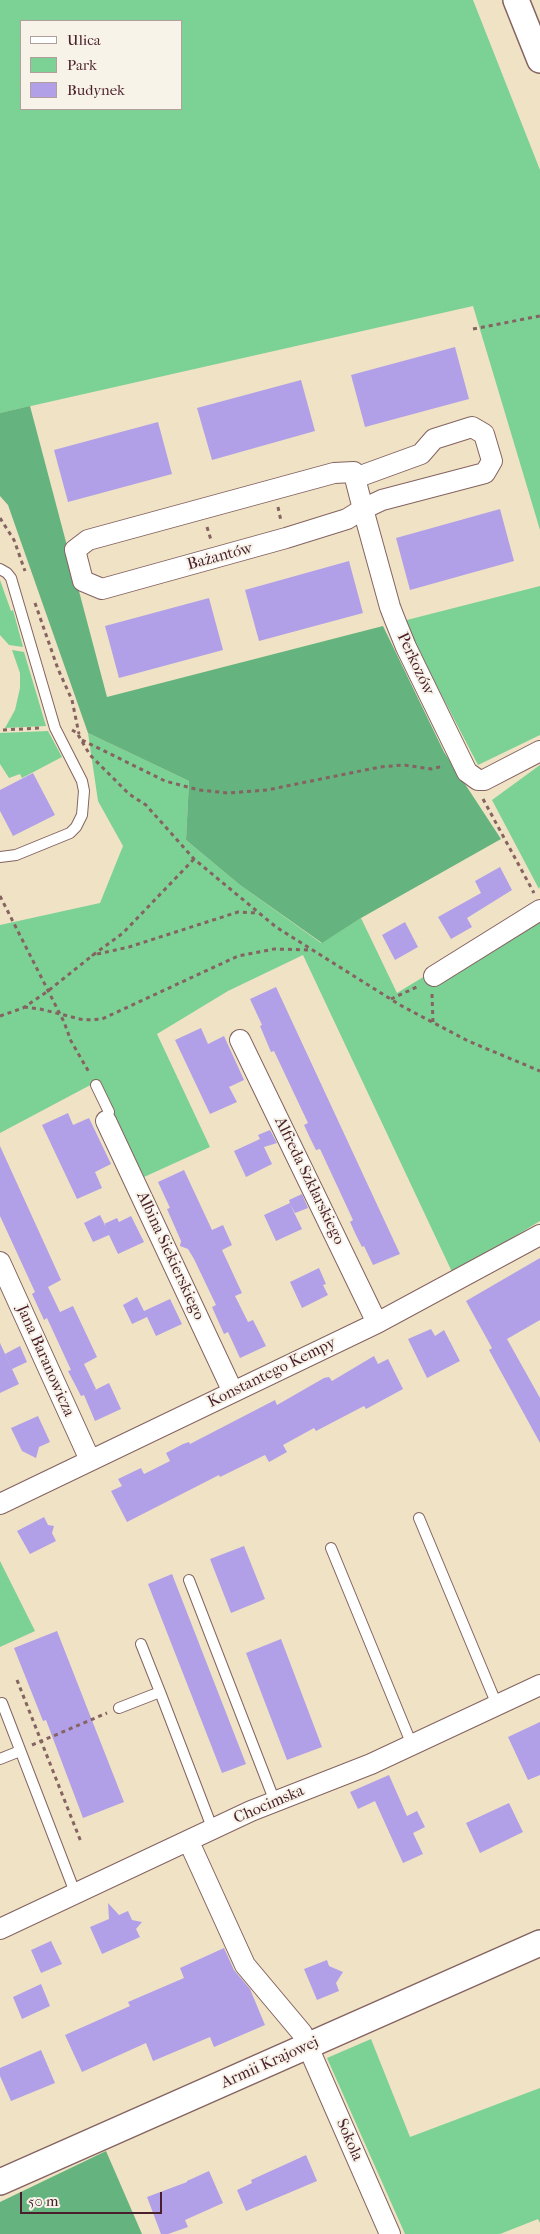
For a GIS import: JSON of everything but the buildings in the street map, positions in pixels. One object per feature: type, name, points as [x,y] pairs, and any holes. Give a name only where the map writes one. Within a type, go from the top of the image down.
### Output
[{"type":"street","points":[[516,0],[540,60]]},
{"type":"street","name":"Bażantów","points":[[472,427],[484,434],[492,461],[485,473],[382,500],[363,508],[347,518],[286,538],[102,589],[83,581],[74,550],[88,540],[273,490],[334,473],[354,475],[421,454],[434,439],[472,427]]},
{"type":"street","name":"Perkozów","points":[[354,475],[390,607],[406,647],[464,766],[472,776],[484,780]]},
{"type":"street","points":[[484,780],[540,751]]},
{"type":"street","points":[[434,976],[539,904]]},
{"type":"street","name":"Alfreda Szklarskiego","points":[[240,1040],[377,1323]]},
{"type":"street","name":"Albina Siekierskiego","points":[[106,1121],[233,1392]]},
{"type":"street","name":"Konstantego Kempy","points":[[0,1504],[377,1323],[540,1235]]},
{"type":"street","name":"Jana Baranowicza","points":[[0,1262],[90,1460]]},
{"type":"street","name":"Chocimska","points":[[0,1929],[275,1802],[370,1764],[540,1685]]},
{"type":"street","name":"Sokola","points":[[189,1842],[244,1965],[302,2033],[390,2234]]},
{"type":"street","name":"Armii Krajowej","points":[[0,2182],[540,1943]]},
{"type":"lane","points":[[0,569],[11,578],[55,728],[82,781],[83,808],[79,822],[70,833],[16,855],[0,857]]},
{"type":"lane","points":[[96,1085],[109,1112],[106,1121]]},
{"type":"lane","points":[[419,1518],[497,1705]]},
{"type":"lane","points":[[331,1548],[412,1745]]},
{"type":"lane","points":[[189,1580],[275,1802]]},
{"type":"lane","points":[[141,1644],[214,1830]]},
{"type":"lane","points":[[119,1708],[160,1692]]},
{"type":"lane","points":[[2,1703],[76,1895]]},
{"type":"lane","points":[[0,1759],[20,1751]]},
{"type":"path","points":[[473,330],[540,316]]},
{"type":"path","points":[[273,490],[286,538]]},
{"type":"path","points":[[202,509],[215,558]]},
{"type":"path","points":[[0,518],[14,540],[23,561],[26,578]]},
{"type":"path","points":[[33,596],[58,669],[72,700],[80,738]]},
{"type":"path","points":[[3,730],[71,729],[80,738],[90,755],[129,794],[146,805],[194,859],[294,939],[391,999],[434,1023],[468,1041],[540,1071]]},
{"type":"path","points":[[80,738],[165,781],[199,790],[228,793],[267,790],[392,766],[431,769],[453,765],[464,766]]},
{"type":"path","points":[[484,780],[482,792],[484,802],[539,904]]},
{"type":"path","points":[[0,1016],[24,1007],[48,992],[123,933],[194,859]]},
{"type":"path","points":[[0,896],[60,1015],[71,1041],[96,1085]]},
{"type":"path","points":[[93,955],[138,945],[238,912],[260,913]]},
{"type":"path","points":[[24,1007],[84,1020],[102,1019],[238,956],[287,948],[313,950]]},
{"type":"path","points":[[391,999],[414,990],[434,976]]},
{"type":"path","points":[[434,976],[432,1003],[434,1023]]},
{"type":"path","points":[[17,1680],[81,1842]]},
{"type":"path","points":[[20,1751],[119,1708]]},
{"type":"green space","points":[[0,0],[473,0],[540,170],[540,530],[473,306],[0,413]]},
{"type":"green space","points":[[30,406],[107,697],[383,626],[444,752],[501,839],[361,918],[322,943],[240,885],[186,840],[189,781],[88,733],[8,505],[0,496],[0,413]]},
{"type":"green space","points":[[0,580],[11,611],[13,610],[23,647],[9,645],[0,635]]},
{"type":"green space","points":[[540,586],[540,735],[478,765],[403,621]]},
{"type":"green space","points":[[12,650],[24,652],[46,726],[5,728],[15,710],[20,688],[20,673]]},
{"type":"green space","points":[[48,731],[62,757],[22,778],[20,774],[9,778],[0,764],[0,733]]},
{"type":"green space","points":[[88,733],[189,781],[186,840],[240,885],[321,943],[361,918],[397,993],[540,906],[540,1221],[453,1274],[303,955],[228,991],[157,1034],[210,1147],[144,1177],[98,1081],[0,1133],[0,925],[100,903],[123,846],[98,801]]},
{"type":"green space","points":[[540,765],[540,886],[539,889],[492,800]]},
{"type":"green space","points":[[0,1561],[35,1631],[0,1647]]},
{"type":"green space","points":[[371,2039],[410,2137],[540,2088],[540,2223],[538,2219],[500,2234],[405,2234],[327,2058]]},
{"type":"green space","points":[[106,2151],[142,2234],[0,2234],[0,2202]]}]
